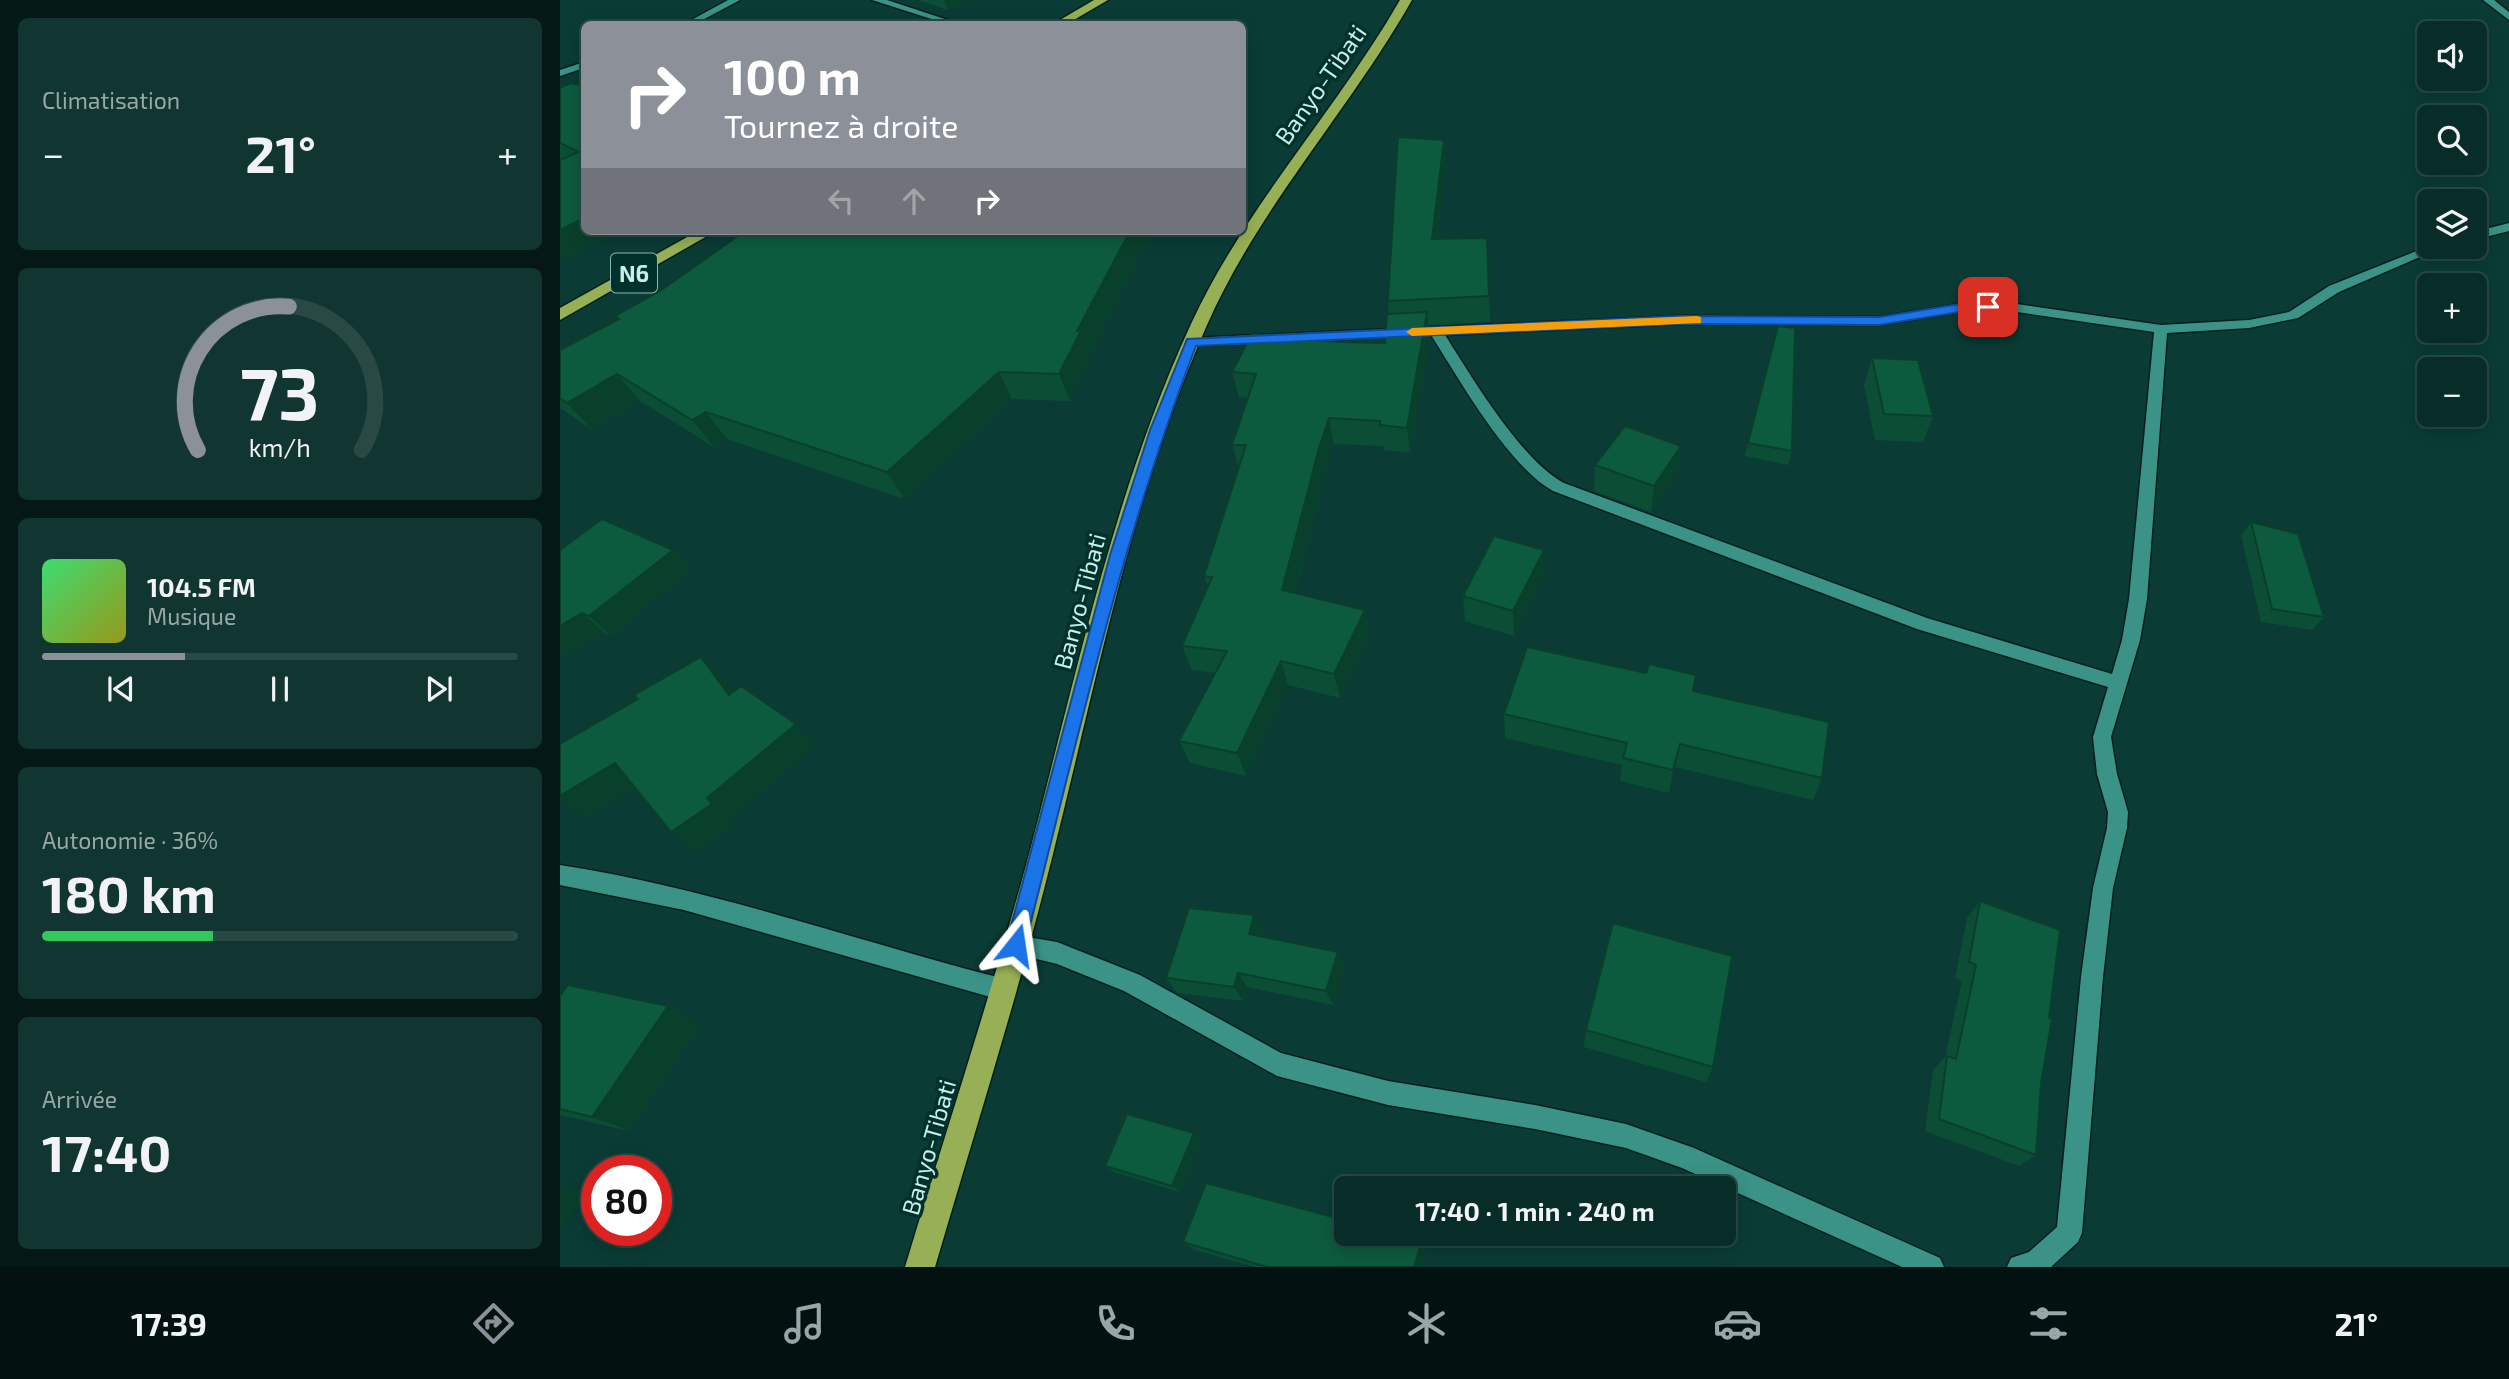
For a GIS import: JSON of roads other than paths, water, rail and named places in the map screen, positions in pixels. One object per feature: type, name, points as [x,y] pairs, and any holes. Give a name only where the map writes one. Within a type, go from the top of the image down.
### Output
[{"type":"highway","points":[[1064,21],[1102,0]]},
{"type":"highway","name":"Banyo-Tibati","points":[[920,1267],[1016,945],[1117,555],[1157,430],[1191,342],[1249,233],[1334,114],[1406,0]]},
{"type":"highway","name":"N6","points":[[560,315],[702,235]]},
{"type":"street","points":[[694,21],[735,0]]},
{"type":"street","points":[[877,0],[945,21]]},
{"type":"street","points":[[2488,0],[2509,17]]},
{"type":"street","points":[[560,73],[581,66]]},
{"type":"street","points":[[2487,233],[2509,227]]},
{"type":"street","points":[[1191,342],[1679,320],[1879,321],[1966,307],[2010,307],[2161,329],[2249,324],[2293,315],[2334,289],[2417,255]]},
{"type":"street","points":[[2020,1267],[2036,1263],[2069,1233],[2092,977],[2103,888],[2117,828],[2118,812],[2107,774],[2102,737],[2131,640],[2138,599],[2141,528],[2161,329]]},
{"type":"street","points":[[1436,332],[1523,455],[1547,480],[1556,485],[1923,624],[2118,683]]},
{"type":"street","points":[[560,875],[673,895],[893,961],[1001,989]]},
{"type":"street","points":[[1016,945],[1057,953],[1092,964],[1132,983],[1277,1064],[1388,1093],[1535,1117],[1626,1136],[1685,1157],[1931,1267]]}]
